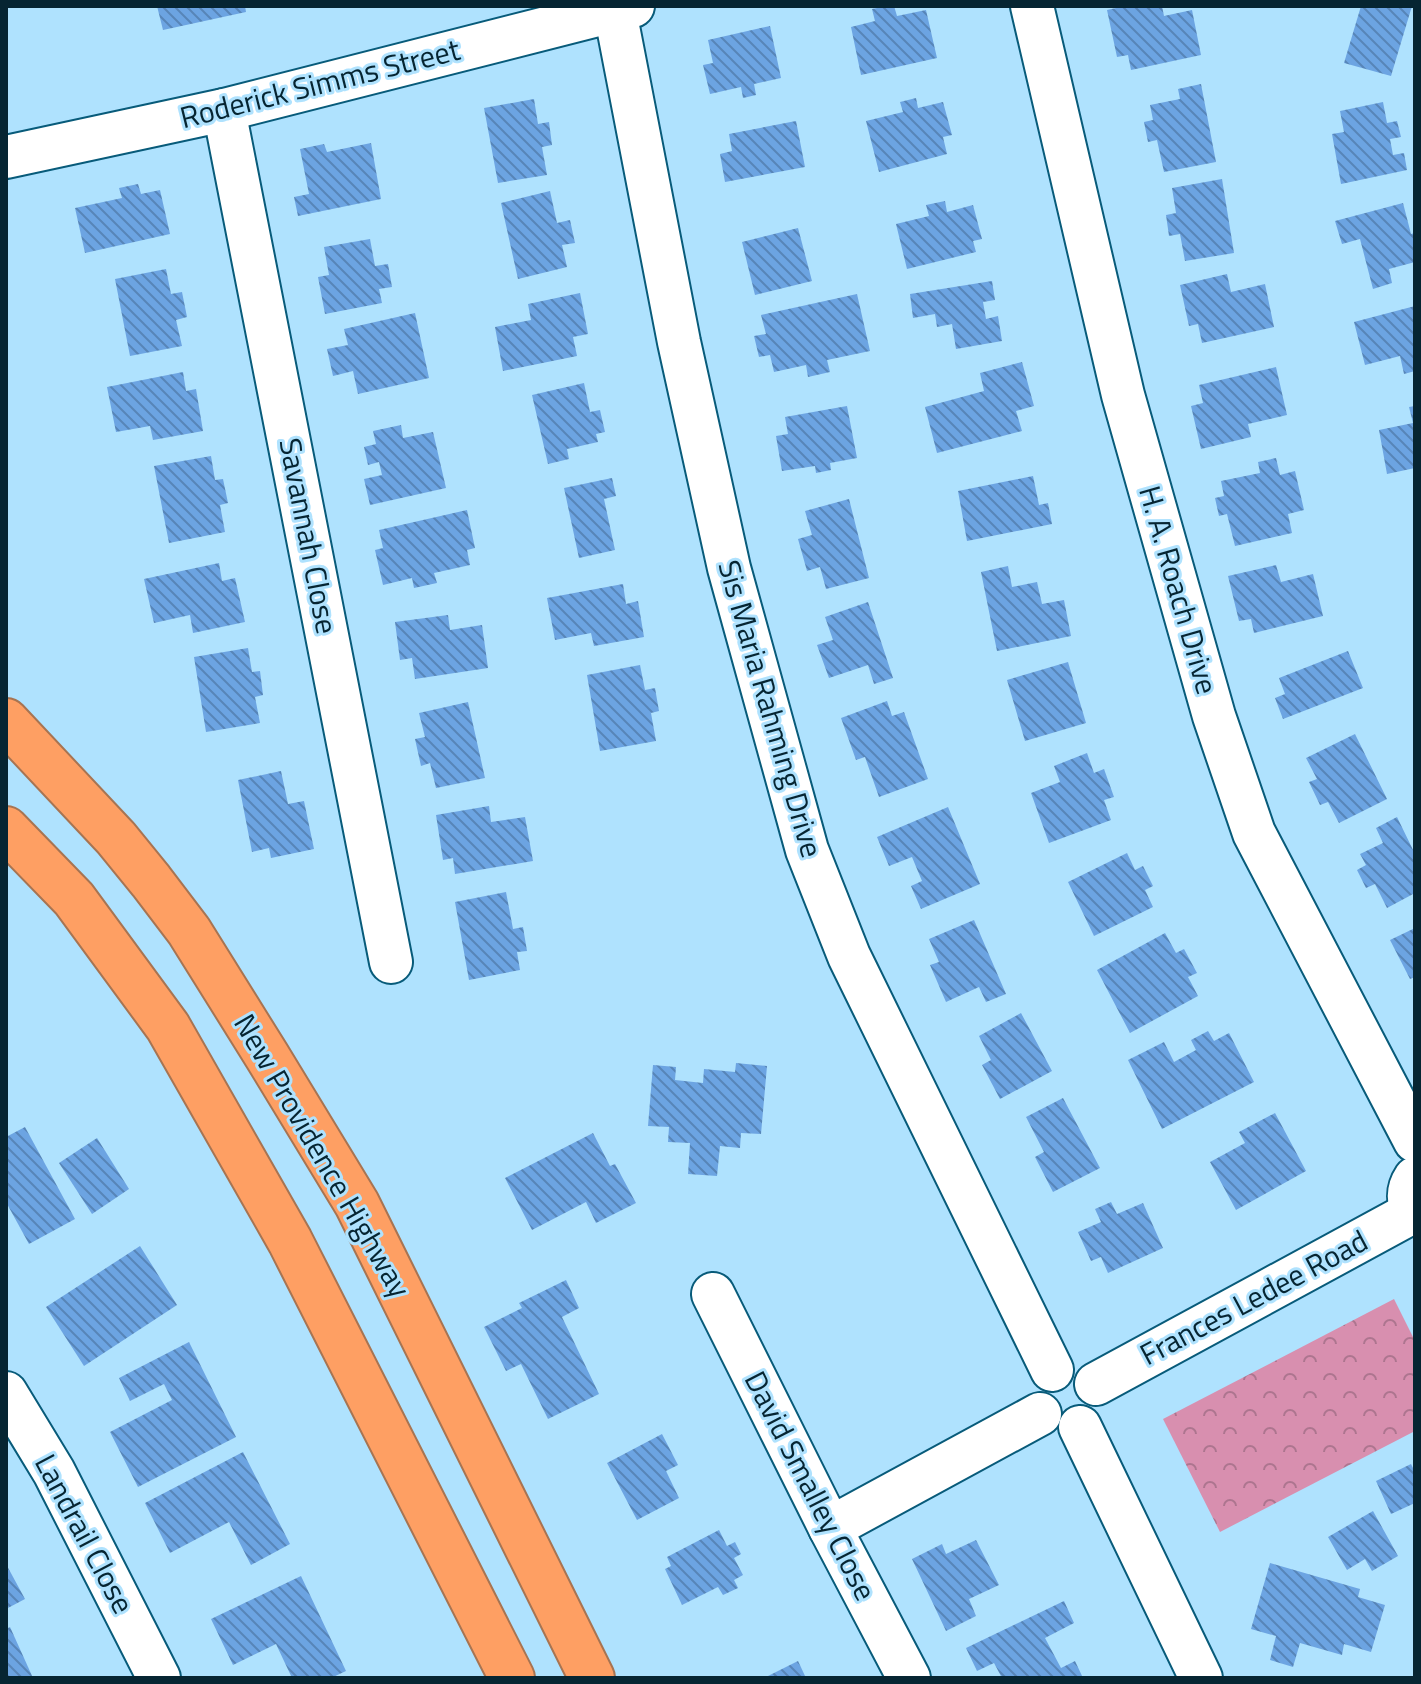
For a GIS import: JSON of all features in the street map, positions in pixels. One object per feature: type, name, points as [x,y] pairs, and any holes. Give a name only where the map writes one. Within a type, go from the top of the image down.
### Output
[{"type":"highway","name":"New Providence Highway","points":[[6,721],[116,838],[160,893],[189,931],[267,1056],[357,1204],[592,1678]]},
{"type":"highway","points":[[6,829],[74,899],[168,1027],[290,1241],[512,1678]]},
{"type":"street","name":"H. A. Roach Drive","points":[[1032,6],[1123,395],[1174,581],[1224,745],[1254,833],[1415,1141]]},
{"type":"street","name":"Roderick Simms Street","points":[[6,157],[224,110],[621,7]]},
{"type":"street","name":"Sis Maria Rahming Drive","points":[[621,7],[679,342],[729,568],[807,850],[849,956],[1052,1370]]},
{"type":"street","name":"Savannah Close","points":[[224,110],[391,962]]},
{"type":"street","name":"Frances Ledee Road","points":[[1096,1384],[1414,1202]]},
{"type":"street","name":"David Smalley Close","points":[[713,1294],[909,1678]]},
{"type":"street","points":[[1061,1367],[1081,1369],[1096,1384],[1098,1405],[1092,1419],[1080,1427],[1057,1429],[1040,1414],[1035,1398],[1037,1389],[1052,1370],[1061,1367]]},
{"type":"street","name":"Landrail Close","points":[[6,1393],[54,1472],[159,1678]]},
{"type":"street","points":[[830,1528],[1040,1414]]},
{"type":"street","points":[[1080,1427],[1201,1678]]},
{"type":"green space","points":[[1394,1299],[1415,1341],[1415,1431],[1220,1532],[1163,1419]]},
{"type":"building","points":[[157,6],[245,6],[246,12],[163,30]]},
{"type":"building","points":[[894,6],[897,16],[926,10],[937,58],[861,75],[851,27],[875,21],[872,9]]},
{"type":"building","points":[[1125,6],[1162,6],[1164,16],[1192,10],[1201,55],[1131,70],[1128,55],[1117,57],[1107,10]]},
{"type":"building","points":[[1361,6],[1412,6],[1391,76],[1344,63]]},
{"type":"building","points":[[770,26],[781,78],[754,84],[756,95],[743,98],[741,87],[710,94],[703,65],[713,63],[708,40]]},
{"type":"building","points":[[1201,84],[1216,162],[1164,172],[1157,140],[1148,142],[1144,122],[1153,120],[1150,105],[1180,99],[1178,89]]},
{"type":"building","points":[[916,98],[918,108],[943,102],[952,135],[943,137],[947,154],[879,172],[866,121],[903,112],[900,102]]},
{"type":"building","points":[[534,99],[538,124],[549,122],[552,145],[542,147],[547,175],[498,183],[484,108]]},
{"type":"building","points":[[1383,102],[1387,123],[1397,121],[1401,137],[1390,139],[1393,155],[1404,153],[1407,170],[1341,184],[1332,134],[1344,132],[1340,111]]},
{"type":"building","points":[[796,121],[805,167],[725,182],[720,154],[732,151],[729,134]]},
{"type":"building","points":[[371,143],[381,199],[298,216],[294,197],[309,194],[300,149],[324,144],[327,152]]},
{"type":"building","points":[[1222,179],[1234,253],[1185,261],[1180,234],[1169,236],[1166,215],[1176,213],[1172,188]]},
{"type":"building","points":[[138,184],[141,194],[160,190],[170,234],[85,253],[75,208],[122,198],[119,188]]},
{"type":"building","points":[[550,191],[557,223],[570,220],[575,243],[562,245],[567,267],[518,279],[501,203]]},
{"type":"building","points":[[945,201],[947,212],[973,205],[982,239],[973,241],[976,252],[907,269],[896,224],[929,216],[926,205]]},
{"type":"building","points":[[1403,203],[1411,234],[1415,233],[1415,262],[1389,269],[1392,283],[1373,289],[1360,239],[1342,244],[1335,221]]},
{"type":"building","points":[[798,228],[812,281],[755,295],[742,242]]},
{"type":"building","points":[[370,239],[375,266],[388,264],[392,287],[379,289],[382,303],[325,314],[318,277],[329,275],[324,247]]},
{"type":"building","points":[[166,269],[171,294],[182,292],[187,317],[176,320],[182,346],[130,356],[115,279]]},
{"type":"building","points":[[1227,274],[1231,292],[1265,284],[1274,327],[1202,343],[1198,324],[1189,326],[1180,285]]},
{"type":"building","points":[[992,281],[995,300],[983,302],[986,319],[998,316],[1002,341],[956,349],[952,324],[937,327],[935,314],[913,318],[910,294]]},
{"type":"building","points":[[580,293],[588,334],[573,337],[577,356],[503,371],[495,327],[531,320],[528,304]]},
{"type":"building","points":[[857,294],[870,351],[827,360],[830,372],[808,377],[806,365],[774,372],[770,355],[759,357],[754,336],[766,334],[761,315]]},
{"type":"building","points":[[1415,306],[1415,371],[1404,374],[1400,356],[1365,365],[1354,322]]},
{"type":"building","points":[[415,313],[429,378],[358,394],[353,371],[333,376],[327,349],[348,345],[344,329]]},
{"type":"building","points":[[1022,362],[1034,406],[1016,411],[1022,431],[937,453],[925,407],[984,391],[980,373]]},
{"type":"building","points":[[1276,367],[1287,415],[1248,424],[1251,437],[1201,449],[1191,406],[1203,403],[1199,385]]},
{"type":"building","points":[[183,372],[186,391],[196,389],[203,431],[153,440],[150,426],[116,432],[107,387]]},
{"type":"building","points":[[584,383],[590,412],[600,410],[605,432],[596,434],[598,442],[567,449],[569,459],[548,464],[532,395]]},
{"type":"building","points":[[847,406],[857,458],[830,463],[831,470],[816,473],[815,466],[782,471],[776,436],[788,434],[785,417]]},
{"type":"building","points":[[1415,406],[1415,468],[1387,474],[1379,430],[1413,423],[1409,407]]},
{"type":"building","points":[[401,425],[403,438],[433,432],[446,488],[370,505],[364,479],[382,475],[379,462],[368,465],[364,447],[376,444],[373,431]]},
{"type":"building","points":[[211,456],[215,480],[223,479],[228,503],[220,505],[225,532],[169,543],[154,466]]},
{"type":"building","points":[[1276,458],[1280,475],[1295,471],[1304,510],[1288,514],[1292,533],[1235,546],[1227,514],[1219,516],[1215,498],[1224,496],[1221,481],[1260,473],[1258,462]]},
{"type":"building","points":[[1033,476],[1039,505],[1048,503],[1052,524],[967,541],[958,491]]},
{"type":"building","points":[[612,478],[616,496],[604,499],[615,550],[579,558],[564,488]]},
{"type":"building","points":[[849,499],[869,578],[826,589],[820,567],[807,571],[798,539],[812,535],[805,511]]},
{"type":"building","points":[[467,510],[475,548],[467,550],[470,565],[434,573],[437,583],[414,588],[412,578],[383,585],[375,550],[383,548],[379,530]]},
{"type":"building","points":[[219,563],[222,581],[235,578],[245,622],[193,633],[190,615],[154,623],[144,579]]},
{"type":"building","points":[[1276,565],[1281,582],[1313,574],[1323,616],[1254,633],[1251,619],[1239,621],[1228,576]]},
{"type":"building","points":[[1008,566],[1012,587],[1037,582],[1042,604],[1064,600],[1071,636],[997,651],[981,572]]},
{"type":"building","points":[[623,584],[626,604],[638,601],[644,637],[594,646],[591,633],[555,640],[547,598]]},
{"type":"building","points":[[868,602],[893,678],[874,684],[868,665],[829,678],[817,645],[833,640],[825,617]]},
{"type":"building","points":[[448,615],[450,630],[482,625],[488,668],[415,679],[412,658],[400,660],[395,622]]},
{"type":"building","points":[[248,648],[252,672],[260,671],[263,695],[255,697],[260,723],[206,732],[194,657]]},
{"type":"building","points":[[1348,651],[1363,688],[1283,719],[1275,698],[1285,694],[1279,678]]},
{"type":"building","points":[[1068,662],[1086,723],[1025,741],[1007,680]]},
{"type":"building","points":[[640,665],[645,690],[655,688],[659,711],[651,713],[656,741],[600,751],[587,675]]},
{"type":"building","points":[[887,701],[892,716],[904,712],[928,779],[879,797],[865,757],[856,760],[841,718]]},
{"type":"building","points":[[468,702],[485,778],[436,788],[430,763],[421,766],[415,739],[425,737],[419,713]]},
{"type":"building","points":[[1355,734],[1387,799],[1339,823],[1328,802],[1320,805],[1309,782],[1317,779],[1306,758]]},
{"type":"building","points":[[1087,753],[1094,773],[1104,769],[1114,797],[1104,800],[1111,820],[1049,843],[1031,793],[1060,782],[1054,766]]},
{"type":"building","points":[[281,771],[288,804],[304,801],[314,849],[271,858],[269,848],[252,852],[238,780]]},
{"type":"building","points":[[489,806],[491,822],[525,817],[533,861],[455,874],[453,858],[443,860],[436,815]]},
{"type":"building","points":[[948,807],[980,884],[921,909],[911,886],[922,881],[912,857],[889,866],[877,837]]},
{"type":"building","points":[[1397,817],[1415,854],[1415,893],[1387,908],[1375,884],[1366,888],[1357,870],[1366,865],[1360,854],[1383,843],[1376,828]]},
{"type":"building","points":[[1127,853],[1135,870],[1143,866],[1153,886],[1145,890],[1153,907],[1094,936],[1068,882]]},
{"type":"building","points":[[506,892],[513,929],[523,927],[527,951],[517,952],[520,970],[469,980],[455,902]]},
{"type":"building","points":[[974,920],[1006,994],[986,1002],[979,987],[946,1002],[930,965],[939,962],[929,939]]},
{"type":"building","points":[[1415,928],[1415,977],[1410,979],[1390,940]]},
{"type":"building","points":[[1165,933],[1176,953],[1184,949],[1197,973],[1188,977],[1198,996],[1130,1033],[1097,970]]},
{"type":"building","points":[[1021,1013],[1052,1071],[1000,1099],[982,1065],[991,1060],[979,1036]]},
{"type":"building","points":[[1208,1031],[1214,1041],[1229,1033],[1254,1082],[1162,1129],[1128,1060],[1164,1042],[1174,1062],[1196,1050],[1191,1040]]},
{"type":"building","points":[[736,1063],[767,1066],[761,1134],[741,1133],[740,1148],[720,1146],[717,1176],[688,1174],[690,1143],[668,1142],[669,1127],[648,1126],[653,1065],[676,1067],[675,1080],[703,1083],[704,1069],[735,1072]]},
{"type":"building","points":[[1063,1098],[1100,1168],[1053,1192],[1035,1157],[1044,1152],[1026,1117]]},
{"type":"building","points":[[1275,1113],[1306,1171],[1236,1210],[1210,1162],[1245,1143],[1239,1132]]},
{"type":"building","points":[[25,1127],[75,1219],[29,1244],[6,1202],[6,1137]]},
{"type":"building","points":[[593,1133],[610,1166],[615,1164],[636,1203],[596,1223],[586,1202],[532,1230],[505,1178]]},
{"type":"building","points":[[97,1138],[129,1189],[92,1214],[59,1163]]},
{"type":"building","points":[[1111,1202],[1117,1214],[1143,1203],[1163,1248],[1108,1273],[1101,1257],[1091,1261],[1078,1232],[1101,1222],[1095,1209]]},
{"type":"building","points":[[140,1246],[177,1305],[84,1366],[46,1307]]},
{"type":"building","points":[[566,1280],[579,1308],[562,1317],[599,1394],[548,1419],[521,1364],[506,1371],[484,1327],[522,1308],[519,1303]]},
{"type":"building","points":[[189,1342],[236,1437],[138,1487],[110,1432],[172,1400],[164,1384],[130,1401],[119,1378]]},
{"type":"building","points":[[662,1434],[678,1465],[666,1471],[679,1498],[637,1520],[607,1463]]},
{"type":"building","points":[[243,1452],[290,1544],[251,1565],[229,1522],[170,1553],[145,1503]]},
{"type":"building","points":[[1411,1464],[1415,1472],[1415,1503],[1391,1514],[1376,1481]]},
{"type":"building","points":[[1373,1511],[1398,1556],[1372,1571],[1365,1559],[1347,1570],[1328,1537]]},
{"type":"building","points":[[719,1530],[727,1546],[735,1542],[741,1554],[734,1558],[743,1575],[734,1580],[738,1588],[723,1595],[718,1587],[682,1605],[665,1569],[671,1566],[667,1557]]},
{"type":"building","points":[[976,1540],[999,1585],[969,1599],[976,1616],[946,1631],[912,1559],[942,1544],[946,1554]]},
{"type":"building","points":[[1270,1563],[1360,1589],[1358,1597],[1385,1605],[1371,1652],[1344,1644],[1342,1655],[1300,1643],[1293,1667],[1270,1660],[1276,1636],[1251,1629]]},
{"type":"building","points":[[6,1564],[25,1599],[6,1609]]},
{"type":"building","points":[[301,1576],[346,1671],[331,1678],[292,1678],[276,1644],[233,1665],[211,1619]]},
{"type":"building","points":[[1064,1601],[1074,1623],[1045,1638],[1061,1668],[1075,1661],[1083,1678],[1002,1678],[994,1663],[977,1671],[966,1648]]},
{"type":"building","points":[[10,1627],[33,1678],[6,1678],[6,1629]]},
{"type":"building","points":[[798,1661],[806,1678],[764,1678]]}]
